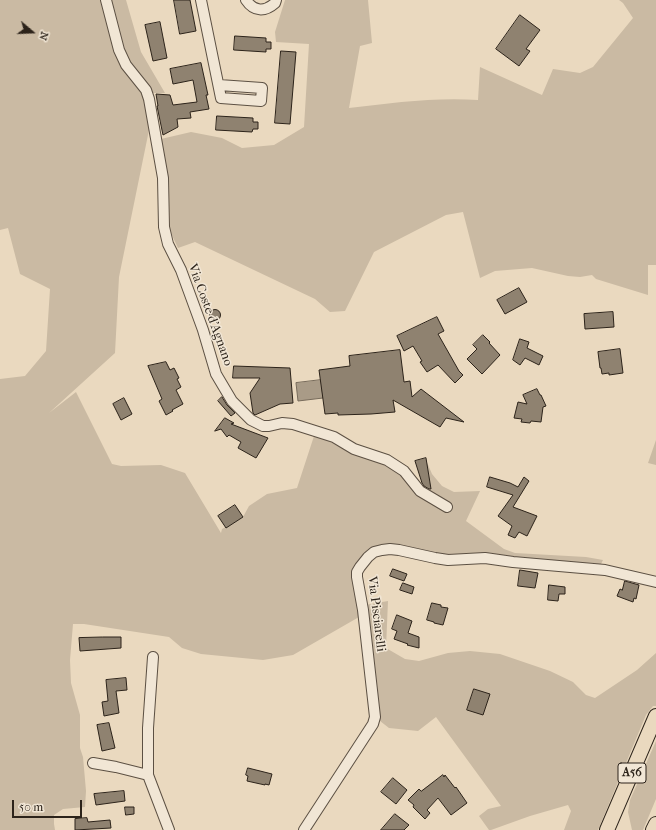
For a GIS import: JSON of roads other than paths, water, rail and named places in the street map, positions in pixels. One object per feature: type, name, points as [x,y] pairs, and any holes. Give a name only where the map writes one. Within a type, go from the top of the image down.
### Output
[{"type":"highway","name":"A56","points":[[607,830],[656,716]]},
{"type":"highway","points":[[654,830],[656,824]]},
{"type":"street","name":"Via Coste d'Agnano","points":[[106,0],[119,50],[126,65],[146,90],[149,99],[163,178],[164,227],[168,244],[181,270],[203,330],[216,374],[232,401],[251,420],[263,426],[282,423],[293,424],[334,437],[354,448],[387,460],[404,472],[420,491],[447,507]]},
{"type":"street","points":[[201,0],[219,84]]},
{"type":"street","points":[[246,0],[249,5],[256,9],[270,8],[276,0]]},
{"type":"street","name":"Via Pisciarelli","points":[[304,830],[374,724],[375,717],[363,610],[357,577],[357,572],[360,567],[374,552],[390,549],[448,560],[485,558],[605,570],[656,582]]},
{"type":"street","points":[[153,657],[148,728],[148,776],[169,830]]},
{"type":"street","points":[[93,763],[116,767],[148,776]]}]
